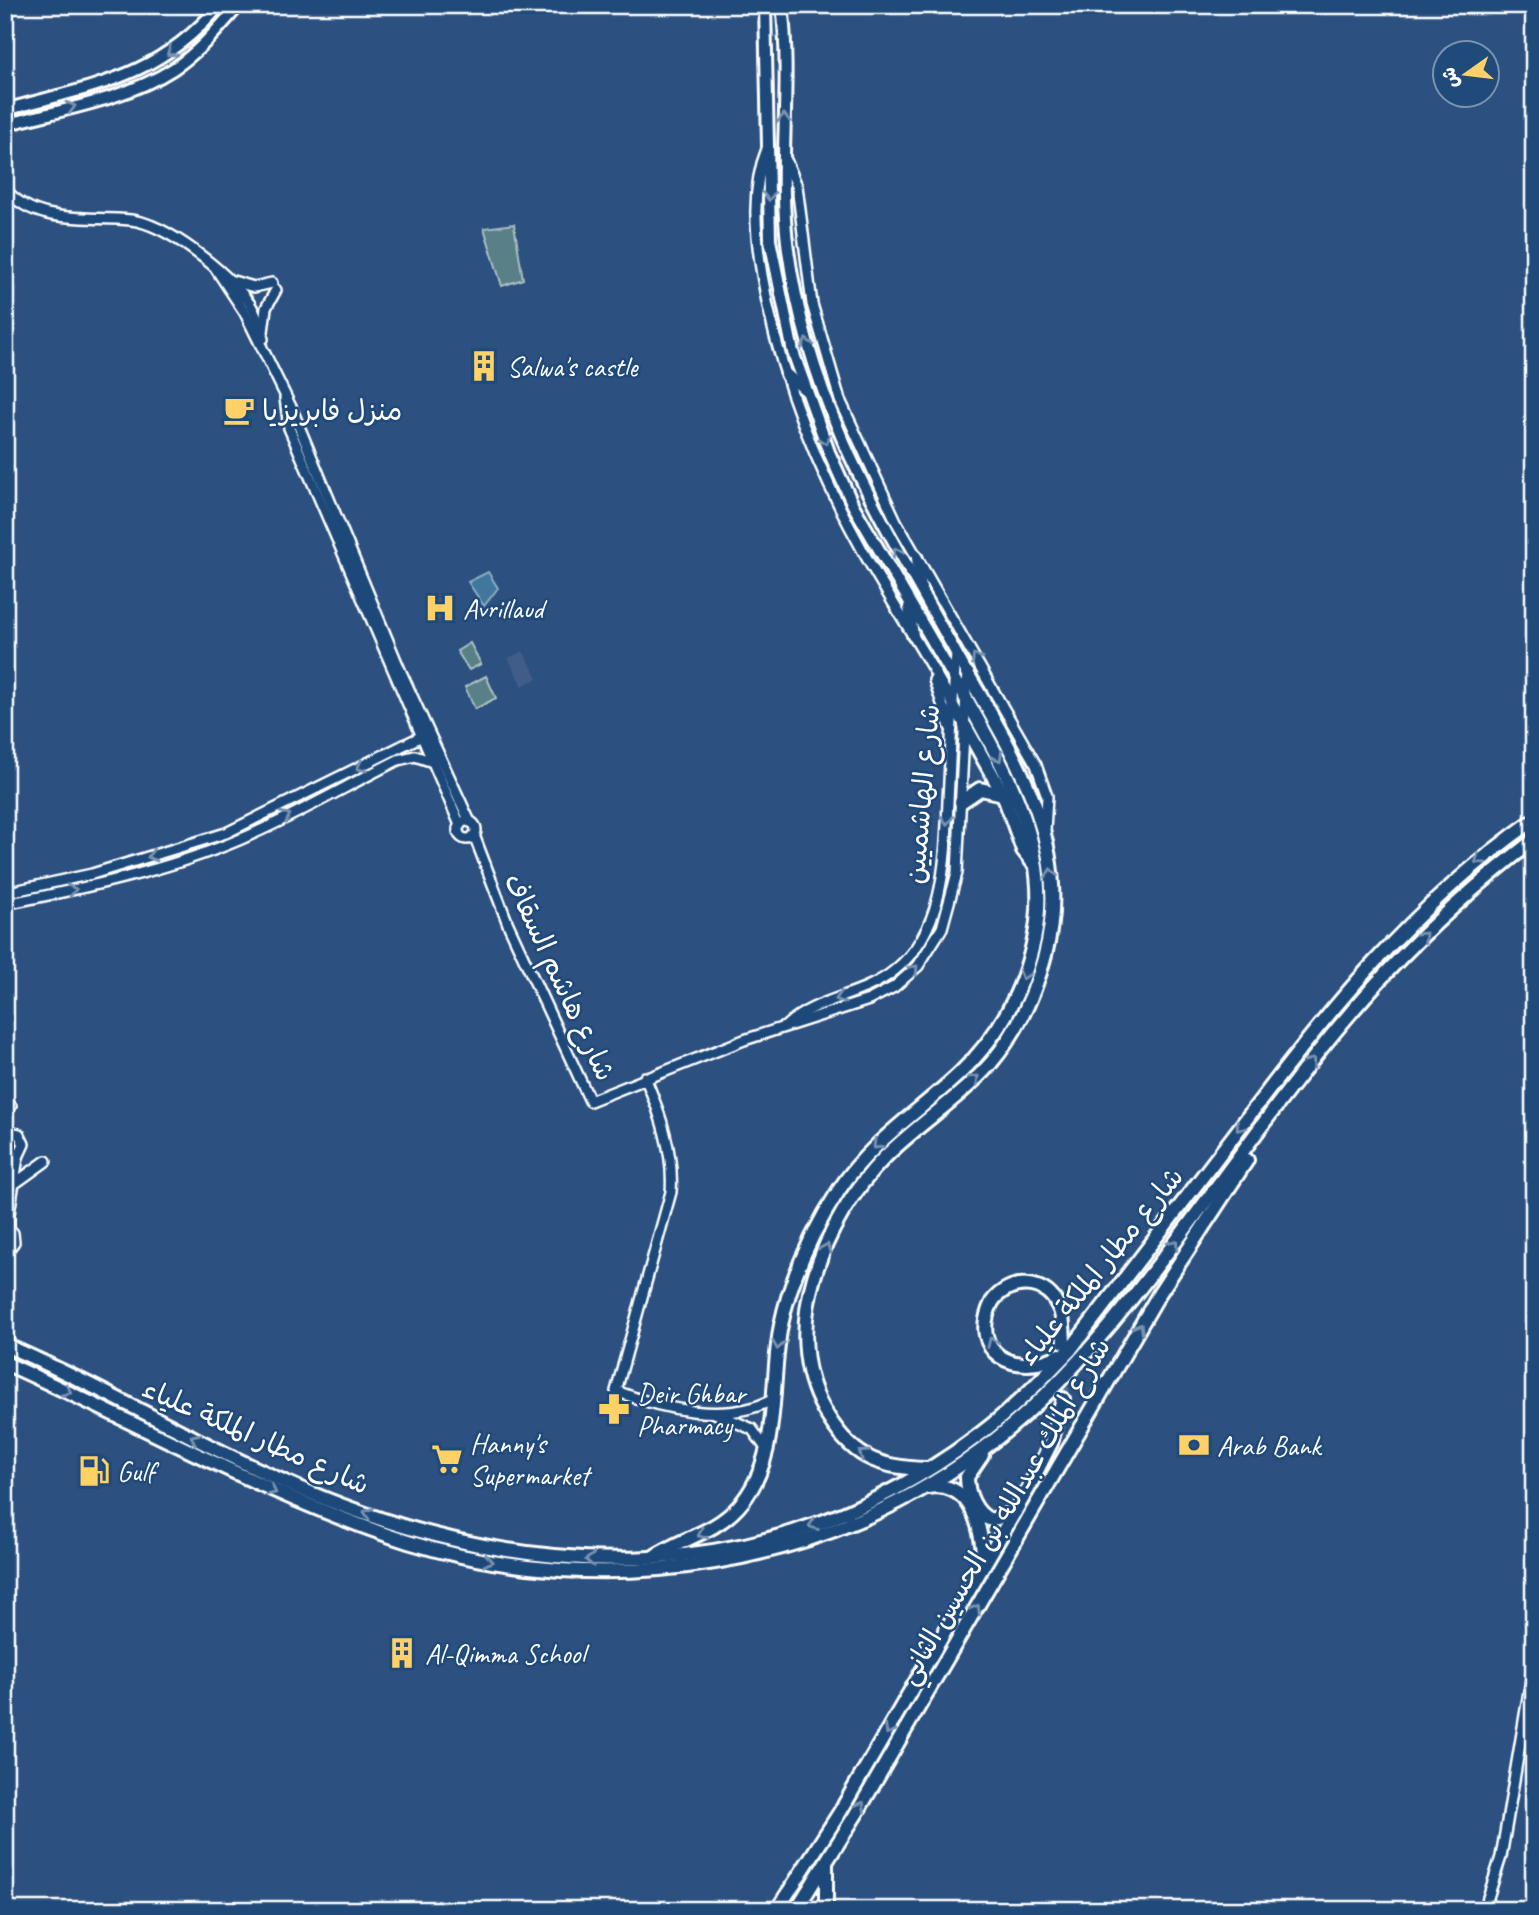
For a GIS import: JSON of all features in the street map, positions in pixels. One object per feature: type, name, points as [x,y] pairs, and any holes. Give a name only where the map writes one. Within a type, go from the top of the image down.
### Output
[{"type":"highway","points":[[927,1469],[898,1469],[876,1463],[851,1446],[832,1422],[815,1391],[808,1365],[806,1338],[811,1291],[830,1236],[864,1181],[896,1147],[956,1097],[995,1057],[1025,1011],[1046,953],[1053,897],[1045,831],[1027,779],[961,676]]},
{"type":"highway","points":[[651,1558],[699,1537],[729,1517],[753,1487],[767,1450],[779,1336],[791,1290],[803,1256],[827,1209],[866,1156],[959,1074],[987,1043],[1009,1011],[1027,967],[1038,912],[1035,866],[1026,817],[1016,790],[965,697]]},
{"type":"highway","points":[[965,726],[1003,794],[1023,850],[1035,866]]},
{"type":"highway","points":[[961,802],[980,789],[1003,794]]},
{"type":"highway","name":"شارع مطار الملكة علياء","points":[[9,1346],[301,1489],[446,1539],[499,1550],[574,1559],[651,1558],[720,1550],[791,1532],[856,1507],[927,1469],[981,1434],[1032,1390],[1360,974],[1451,883],[1534,820]]},
{"type":"highway","name":"شارع مطار الملكة علياء","points":[[5,1363],[107,1409],[284,1497],[414,1544],[526,1567],[619,1572],[733,1559],[827,1532],[922,1488],[996,1439],[1057,1383],[1099,1337],[1255,1139],[1316,1055],[1389,970],[1461,900],[1534,840]]},
{"type":"highway","points":[[987,1043],[995,1057]]},
{"type":"highway","name":"شارع الملك عبدالله بن الحسين الثاني","points":[[796,1910],[826,1864],[1159,1294],[1229,1192],[1255,1139]]},
{"type":"highway","points":[[1031,1284],[1045,1290],[1061,1312],[1067,1346],[1036,1364],[1023,1366],[1006,1361],[993,1349],[987,1332],[987,1315],[992,1302],[1012,1286],[1031,1284]]},
{"type":"highway","name":"شارع الملك عبدالله بن الحسين الثاني","points":[[777,1910],[845,1803],[1015,1512],[1048,1452],[1063,1399]]},
{"type":"highway","points":[[996,1439],[969,1472],[970,1494],[979,1513],[988,1519],[1015,1512]]},
{"type":"highway","points":[[922,1488],[947,1486],[962,1495],[981,1531],[984,1565]]},
{"type":"highway","points":[[826,1864],[826,1910]]},
{"type":"main road","points":[[5,110],[142,68],[173,51],[220,5]]},
{"type":"main road","points":[[5,125],[119,93],[158,77],[199,48],[239,5]]},
{"type":"main road","points":[[765,5],[770,230],[774,269],[790,340],[806,391],[853,505],[908,601],[961,676]]},
{"type":"main road","points":[[782,5],[788,248],[813,362],[859,480],[956,653],[965,697]]},
{"type":"main road","points":[[786,374],[806,391]]},
{"type":"main road","points":[[917,558],[921,594]]},
{"type":"main road","points":[[908,601],[913,636]]},
{"type":"street","points":[[769,144],[759,167],[757,237],[764,289],[786,374],[828,483],[864,553],[965,726]]},
{"type":"street","points":[[784,155],[796,186],[806,272],[831,376],[867,464],[917,558],[1036,765],[1046,796],[1045,831]]},
{"type":"street","points":[[5,189],[18,201],[55,216],[133,220],[168,235],[231,280],[252,308],[264,341]]},
{"type":"street","points":[[216,269],[246,313],[266,355],[465,823]]},
{"type":"street","points":[[231,280],[254,287],[274,287],[264,315],[266,355]]},
{"type":"street","points":[[285,398],[289,428],[433,762],[465,823],[475,828],[470,837],[458,832],[465,823]]},
{"type":"street","points":[[927,662],[951,730]]},
{"type":"street","name":"شارع الهاشميين","points":[[787,1025],[803,1013],[878,982],[904,963],[918,946],[930,922],[945,859],[953,704],[961,676]]},
{"type":"street","name":"شارع الهاشميين","points":[[645,1077],[787,1025],[814,1020],[878,996],[903,981],[925,958],[942,928],[953,892],[959,858],[965,697]]},
{"type":"street","points":[[5,894],[92,874],[193,844],[254,821],[422,736]]},
{"type":"street","points":[[5,904],[113,881],[195,856],[259,831],[398,760],[415,756],[433,762]]},
{"type":"street","name":"شارع هاشم السقاف","points":[[470,837],[590,1101],[645,1077],[665,1135],[671,1167],[671,1192],[616,1391],[664,1406],[715,1413]]},
{"type":"street","points":[[193,844],[195,856]]},
{"type":"street","points":[[5,1131],[15,1132],[22,1139],[23,1150],[18,1157],[7,1228],[14,1242],[5,1254]]},
{"type":"street","points":[[5,1159],[18,1157]]},
{"type":"street","points":[[14,1184],[46,1161]]},
{"type":"street","points":[[5,1334],[9,1346]]},
{"type":"street","points":[[715,1413],[755,1407],[772,1399]]},
{"type":"street","points":[[715,1413],[752,1429],[767,1450]]},
{"type":"street","points":[[1484,1910],[1501,1857],[1534,1662]]},
{"type":"shaded area","points":[[488,572],[498,588],[484,606],[468,582]]},
{"type":"shaded area","name":"Avrillaud","points":[[446,594],[454,609],[434,622],[425,607]]},
{"type":"shaded area","points":[[523,651],[538,678],[522,686],[508,658]]},
{"type":"green space","points":[[514,224],[523,279],[502,286],[484,228]]},
{"type":"green space","points":[[470,643],[481,664],[469,670],[457,651]]},
{"type":"green space","points":[[486,676],[496,698],[475,709],[465,687]]},
{"type":"tunnel","points":[[1063,1399],[1064,1349]]},
{"type":"place","name":"Salwa's castle","points":[[484,366]]},
{"type":"place","name":"منزل فابريزيا","points":[[239,410]]},
{"type":"place","name":"Avrillaud","points":[[440,608]]},
{"type":"place","name":"Deir Ghbar Pharmacy","points":[[614,1409]]},
{"type":"place","name":"Arab Bank","points":[[1194,1445]]},
{"type":"place","name":"Hanny's Supermarket","points":[[447,1459]]},
{"type":"place","name":"Gulf","points":[[94,1471]]},
{"type":"place","name":"Al-Qimma School","points":[[402,1653]]}]
